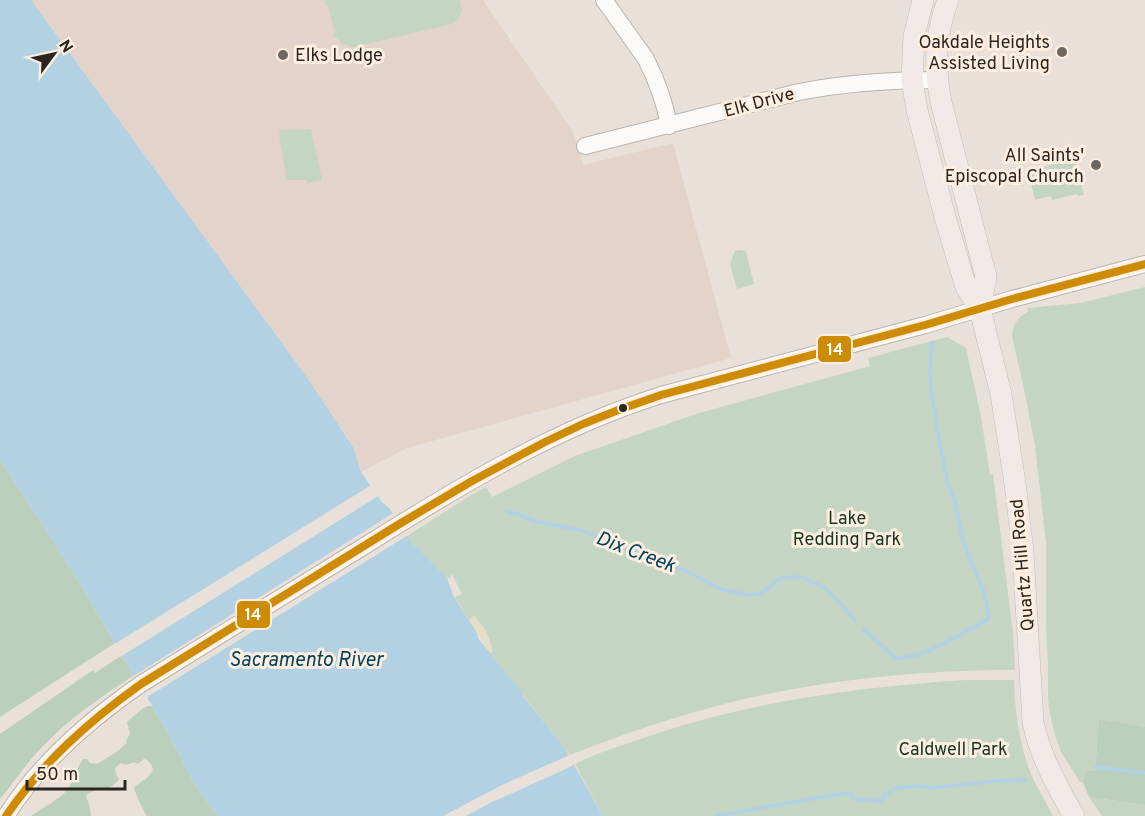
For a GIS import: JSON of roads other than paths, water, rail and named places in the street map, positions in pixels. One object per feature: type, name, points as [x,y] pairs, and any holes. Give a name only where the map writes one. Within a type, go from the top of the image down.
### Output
[{"type":"main road","name":"Quartz Hill Road","points":[[923,0],[914,36],[912,80],[922,129],[951,239],[966,287],[980,309],[1001,394],[1016,483],[1026,590],[1033,722],[1047,766],[1074,816]]},
{"type":"main road","name":"Quartz Hill Road","points":[[948,0],[938,38],[937,80],[986,277],[980,309]]},
{"type":"street","points":[[604,0],[646,59],[658,83],[669,126]]},
{"type":"street","name":"Elk Drive","points":[[585,146],[823,87],[937,80]]},
{"type":"street","points":[[6,816],[24,790],[53,756],[105,710],[141,684],[446,495],[549,440],[638,402],[1145,264]]},
{"type":"water","name":"Sacramento River","points":[[0,0],[31,0],[306,376],[354,448],[361,472],[381,501],[390,509],[414,546],[447,578],[453,595],[478,638],[564,747],[603,816],[218,816],[195,785],[171,738],[75,575],[0,460]]},
{"type":"waterway","points":[[864,630],[896,658],[921,654],[958,636],[989,617],[984,592],[963,540],[955,502],[948,484],[931,388],[932,343]]},
{"type":"waterway","name":"Dix Creek","points":[[508,512],[534,521],[580,530],[686,571],[721,589],[743,594],[761,593],[781,578],[801,577],[827,589],[855,620]]},
{"type":"waterway","points":[[1096,767],[1145,773]]},
{"type":"waterway","points":[[716,816],[839,794],[849,793],[856,800],[880,801],[890,791],[897,788],[921,786],[933,788],[1025,780]]},
{"type":"place","name":"Oakdale Heights Assisted Living","points":[[1062,52]]},
{"type":"place","name":"Elks Lodge","points":[[283,55]]},
{"type":"place","name":"All Saints' Episcopal Church","points":[[1096,165]]},
{"type":"park label","name":"Lake Redding Park","points":[[847,528]]},
{"type":"park label","name":"Caldwell Park","points":[[953,749]]}]
